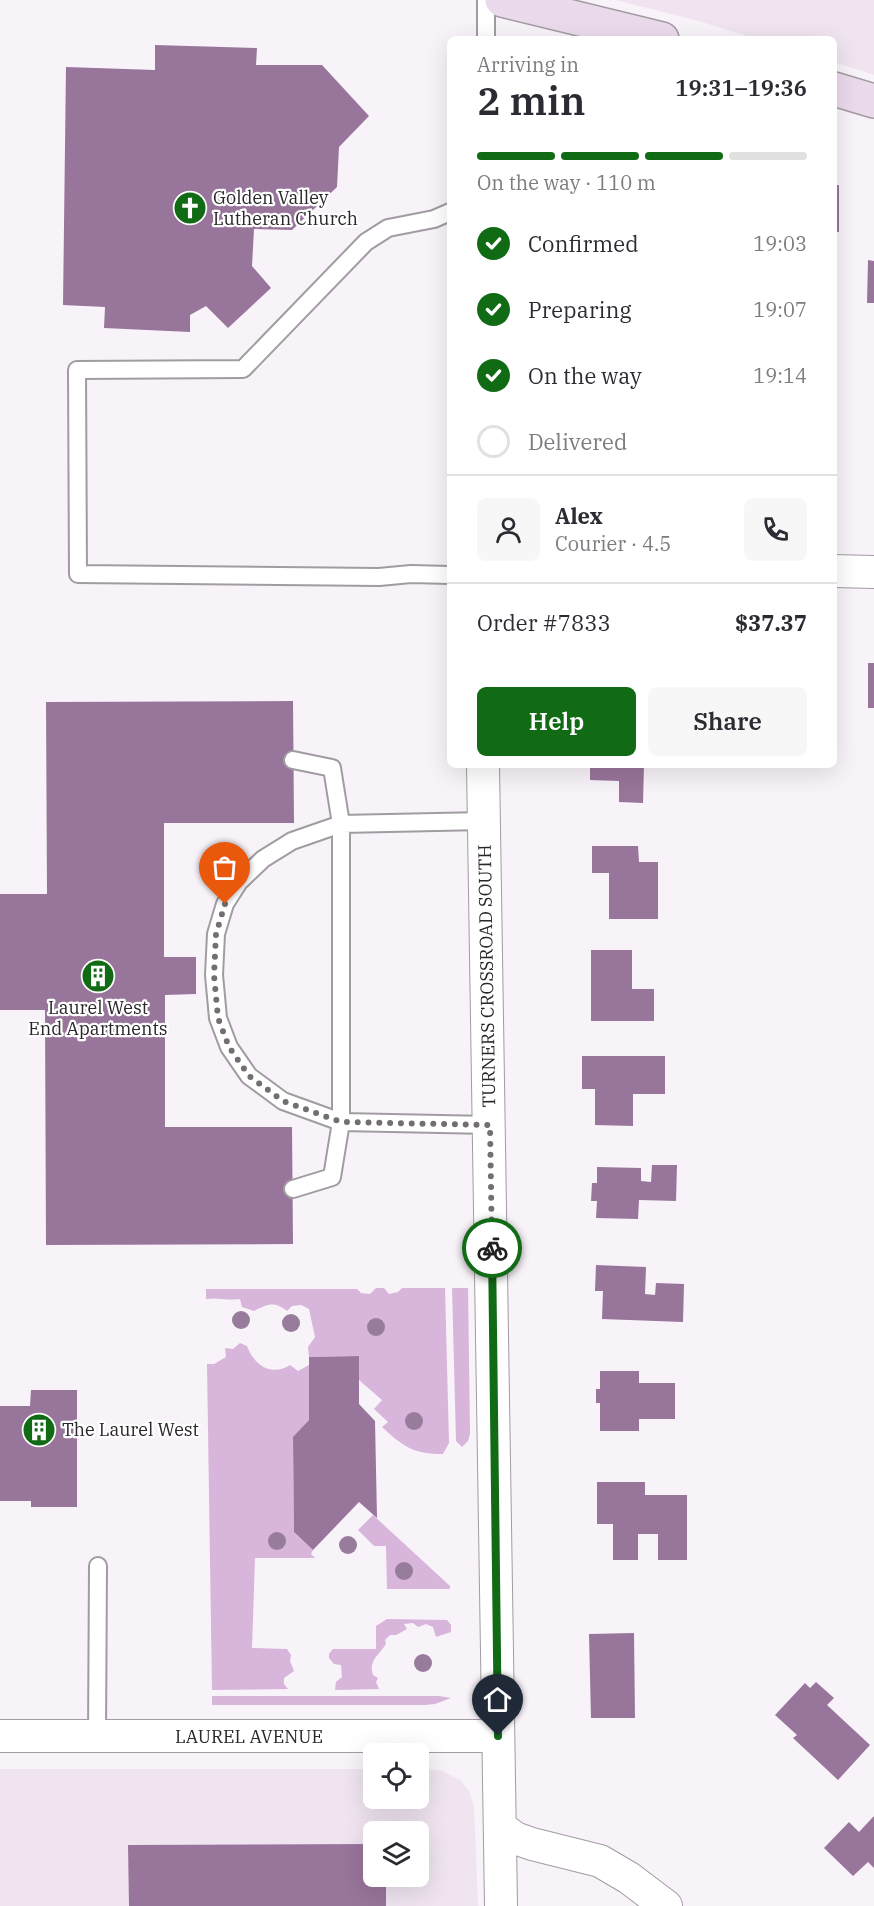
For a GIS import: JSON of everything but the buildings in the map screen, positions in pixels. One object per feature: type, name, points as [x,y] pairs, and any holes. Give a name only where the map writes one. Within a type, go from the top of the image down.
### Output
[{"type":"street","points":[[502,0],[650,36]]},
{"type":"street","points":[[837,90],[874,101]]},
{"type":"street","points":[[837,571],[874,572]]},
{"type":"street","name":"TURNERS CROSSROAD SOUTH","points":[[483,768],[501,1906]]},
{"type":"street","name":"LAUREL AVENUE","points":[[0,1736],[498,1736]]},
{"type":"street","points":[[500,1827],[515,1838],[532,1844],[600,1861],[629,1878],[666,1906]]},
{"type":"lane","points":[[486,0],[486,36]]},
{"type":"lane","points":[[447,213],[434,219],[388,228],[366,242],[243,369],[77,370],[78,574],[379,577],[411,574],[447,575]]},
{"type":"lane","points":[[293,1189],[332,1177],[341,1122],[341,824],[332,768],[294,760]]},
{"type":"lane","points":[[484,821],[341,824],[292,841],[263,860],[239,882],[225,904],[216,934],[214,975],[218,1018],[229,1047],[249,1076],[283,1101],[341,1122],[490,1125]]},
{"type":"lane","points":[[97,1736],[98,1566]]},
{"type":"shaded area","points":[[616,0],[874,0],[874,75],[837,63],[837,36],[747,36]]},
{"type":"shaded area","points":[[376,1288],[384,1288],[389,1294],[398,1292],[402,1288],[445,1288],[449,1443],[443,1454],[416,1451],[397,1440],[382,1427],[388,1422],[374,1409],[382,1400],[359,1380],[359,1356],[309,1357],[308,1347],[315,1337],[309,1309],[301,1305],[292,1306],[287,1311],[271,1305],[254,1311],[242,1307],[240,1299],[206,1299],[206,1289],[357,1289],[361,1293],[370,1294]]},
{"type":"shaded area","points":[[452,1288],[468,1288],[470,1434],[468,1441],[462,1447],[456,1441]]},
{"type":"shaded area","points":[[240,1343],[247,1346],[259,1364],[270,1369],[276,1370],[290,1365],[298,1371],[309,1365],[309,1420],[293,1438],[294,1532],[313,1550],[311,1554],[315,1558],[255,1558],[252,1648],[287,1649],[291,1655],[290,1661],[294,1671],[284,1678],[284,1684],[288,1689],[212,1690],[207,1364],[214,1364],[226,1357],[225,1348],[233,1349]]},
{"type":"shaded area","points":[[373,1515],[450,1586],[450,1589],[387,1589],[386,1546],[374,1546],[358,1530]]},
{"type":"shaded area","points":[[387,1619],[447,1620],[451,1625],[451,1632],[436,1637],[433,1627],[426,1624],[418,1627],[413,1623],[404,1624],[407,1629],[396,1635],[390,1635],[373,1662],[373,1675],[378,1678],[376,1682],[379,1689],[335,1690],[336,1682],[342,1677],[341,1665],[334,1664],[329,1654],[333,1649],[376,1649],[376,1626]]},
{"type":"shaded area","points":[[212,1696],[439,1696],[451,1698],[425,1705],[212,1705]]},
{"type":"shaded area","points":[[0,1769],[363,1769],[363,1809],[429,1809],[429,1769],[440,1770],[460,1780],[469,1791],[474,1806],[478,1906],[0,1906]]},
{"type":"way so far","points":[[225,904],[216,934],[214,975],[218,1018],[229,1047],[249,1076],[283,1101],[341,1122],[490,1125],[492,1248]]},
{"type":"place","name":"Golden Valley Lutheran Church","points":[[190,208]]},
{"type":"place","name":"Laurel West End Apartments","points":[[98,976]]},
{"type":"place","name":"The Laurel West","points":[[39,1430]]},
{"type":"route","points":[[492,1248],[498,1736]]}]
